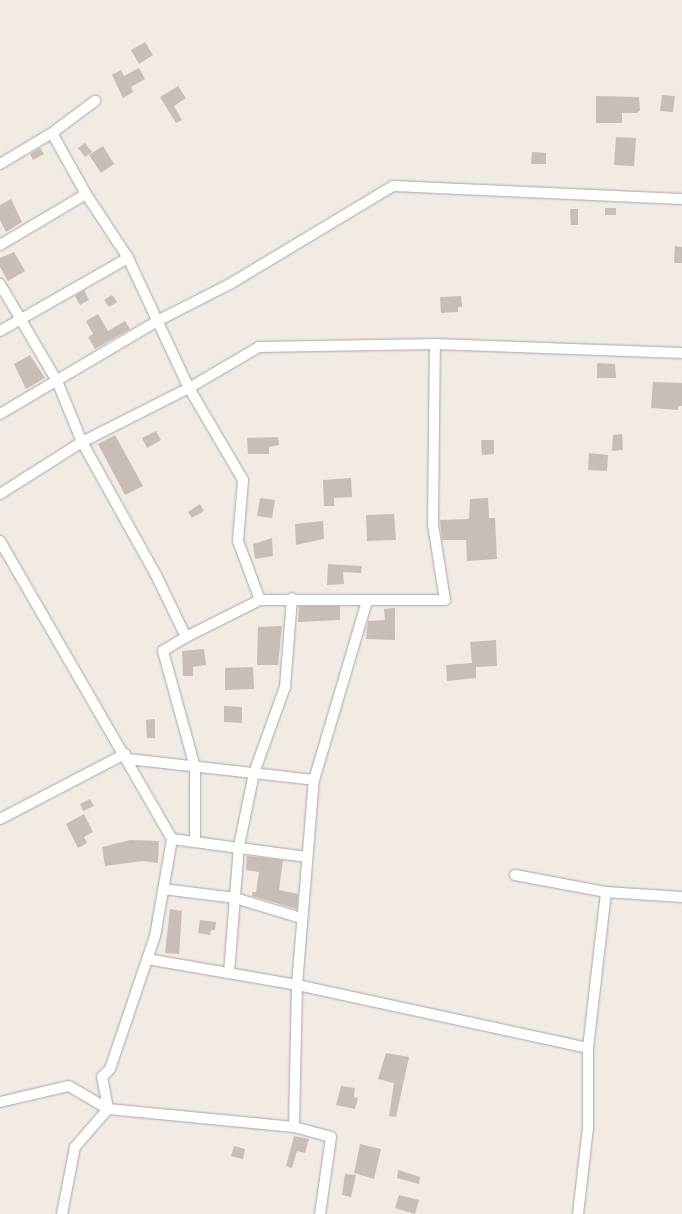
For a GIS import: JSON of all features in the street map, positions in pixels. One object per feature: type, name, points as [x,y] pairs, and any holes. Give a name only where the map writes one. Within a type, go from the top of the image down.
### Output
[{"type":"street","points":[[0,164],[52,133],[96,101]]},
{"type":"street","points":[[52,133],[86,194],[128,258],[189,388],[243,480],[238,541],[260,600]]},
{"type":"street","points":[[0,414],[157,321],[230,284],[393,186],[682,199]]},
{"type":"street","points":[[0,245],[86,194]]},
{"type":"street","points":[[0,331],[128,258]]},
{"type":"street","points":[[0,284],[56,381],[82,442],[156,575],[186,637]]},
{"type":"street","points":[[195,841],[195,767],[163,651],[186,637],[260,600],[292,598],[367,601],[445,600],[433,524],[435,344]]},
{"type":"street","points":[[0,494],[82,442],[189,388],[259,347],[435,344],[682,353]]},
{"type":"street","points":[[0,541],[172,839],[155,936],[110,1069],[102,1078],[108,1109]]},
{"type":"street","points":[[230,973],[239,846],[254,773],[285,687],[292,598]]},
{"type":"street","points":[[294,1127],[296,985],[314,780],[367,601]]},
{"type":"street","points":[[0,819],[126,757],[195,767],[314,780]]},
{"type":"street","points":[[172,839],[239,846],[307,857]]},
{"type":"street","points":[[514,874],[606,892],[682,897]]},
{"type":"street","points":[[163,889],[235,898],[301,918]]},
{"type":"street","points":[[578,1214],[588,1127],[588,1048],[606,892]]},
{"type":"street","points":[[147,959],[296,985],[588,1048]]},
{"type":"street","points":[[0,1102],[69,1086],[108,1109],[294,1127],[331,1137],[320,1214]]},
{"type":"street","points":[[62,1214],[75,1148],[108,1109]]},
{"type":"building","points":[[145,42],[153,55],[139,64],[131,50]]},
{"type":"building","points":[[139,68],[145,79],[131,87],[133,92],[123,98],[112,75],[121,70],[124,76]]},
{"type":"building","points":[[178,86],[186,98],[174,106],[182,120],[176,123],[160,97]]},
{"type":"building","points":[[662,95],[675,96],[673,112],[660,111]]},
{"type":"building","points":[[596,96],[639,97],[640,110],[637,113],[622,113],[622,123],[596,123]]},
{"type":"building","points":[[616,137],[636,138],[634,166],[614,165]]},
{"type":"building","points":[[85,143],[92,152],[85,157],[78,148]]},
{"type":"building","points":[[103,146],[114,164],[101,173],[89,155]]},
{"type":"building","points":[[40,148],[44,154],[33,160],[30,154]]},
{"type":"building","points":[[532,152],[546,153],[546,164],[531,164]]},
{"type":"building","points":[[11,199],[22,222],[6,232],[0,220],[0,205]]},
{"type":"building","points":[[605,208],[616,208],[616,215],[605,215]]},
{"type":"building","points":[[570,209],[578,209],[578,225],[571,225]]},
{"type":"building","points":[[675,246],[682,247],[682,263],[674,263]]},
{"type":"building","points":[[14,252],[25,271],[8,281],[0,267],[0,258]]},
{"type":"building","points":[[84,290],[89,300],[80,305],[75,296]]},
{"type":"building","points":[[112,295],[117,302],[109,307],[104,300]]},
{"type":"building","points":[[461,296],[462,307],[458,307],[458,312],[441,313],[440,297]]},
{"type":"building","points":[[98,314],[108,331],[125,321],[130,329],[95,349],[88,337],[93,334],[86,321]]},
{"type":"building","points":[[30,355],[45,378],[26,389],[14,364]]},
{"type":"building","points":[[597,363],[615,364],[616,378],[597,378]]},
{"type":"building","points":[[653,382],[682,383],[682,406],[678,406],[678,410],[651,408]]},
{"type":"building","points":[[156,431],[161,440],[147,448],[142,438]]},
{"type":"building","points":[[622,434],[623,450],[612,451],[613,435]]},
{"type":"building","points":[[115,435],[143,486],[125,495],[98,444]]},
{"type":"building","points":[[278,437],[279,445],[269,447],[269,454],[248,454],[247,438]]},
{"type":"building","points":[[481,440],[494,440],[494,454],[482,455]]},
{"type":"building","points":[[589,453],[608,455],[607,471],[588,470]]},
{"type":"building","points":[[351,478],[352,497],[334,498],[334,506],[324,506],[323,480]]},
{"type":"building","points":[[260,498],[275,500],[272,518],[257,516]]},
{"type":"building","points":[[488,498],[489,518],[495,518],[497,559],[467,561],[466,540],[442,540],[440,520],[469,519],[470,499]]},
{"type":"building","points":[[200,504],[204,511],[192,518],[188,512]]},
{"type":"building","points":[[394,514],[396,540],[367,541],[366,515]]},
{"type":"building","points":[[323,521],[324,539],[296,545],[295,524]]},
{"type":"building","points":[[272,538],[273,556],[255,559],[253,544]]},
{"type":"building","points":[[328,564],[362,566],[361,573],[343,572],[344,584],[327,585]]},
{"type":"building","points":[[299,606],[340,606],[340,620],[298,622]]},
{"type":"building","points":[[395,608],[395,640],[366,639],[368,621],[385,620],[384,609]]},
{"type":"building","points":[[282,626],[278,665],[257,665],[258,627]]},
{"type":"building","points":[[496,640],[497,666],[476,667],[476,678],[447,681],[446,665],[472,663],[470,642]]},
{"type":"building","points":[[204,649],[206,665],[193,667],[193,676],[183,676],[182,651]]},
{"type":"building","points":[[253,667],[254,689],[225,690],[225,668]]},
{"type":"building","points":[[224,706],[242,707],[242,723],[224,722]]},
{"type":"building","points":[[155,719],[155,738],[147,738],[146,720]]},
{"type":"building","points":[[90,799],[94,806],[83,811],[80,804]]},
{"type":"building","points":[[84,814],[93,832],[84,837],[87,843],[78,848],[66,824]]},
{"type":"building","points":[[130,840],[159,841],[158,863],[143,861],[105,866],[102,847]]},
{"type":"building","points":[[247,856],[283,860],[279,890],[298,894],[297,909],[252,896],[252,892],[256,892],[259,872],[246,870]]},
{"type":"building","points":[[170,909],[182,911],[179,954],[165,953]]},
{"type":"building","points":[[200,920],[216,922],[215,930],[211,930],[210,935],[198,933]]},
{"type":"building","points":[[386,1053],[409,1057],[396,1117],[389,1116],[394,1083],[378,1079]]},
{"type":"building","points":[[341,1086],[355,1088],[354,1097],[358,1098],[355,1109],[336,1105]]},
{"type":"building","points":[[294,1136],[309,1139],[305,1153],[297,1151],[292,1168],[286,1166]]},
{"type":"building","points":[[360,1144],[381,1149],[374,1179],[354,1173]]},
{"type":"building","points":[[234,1146],[245,1149],[243,1159],[231,1156]]},
{"type":"building","points":[[398,1170],[420,1177],[419,1184],[397,1178]]},
{"type":"building","points":[[345,1174],[356,1175],[351,1197],[342,1195]]},
{"type":"building","points":[[399,1195],[419,1200],[415,1214],[395,1208]]}]
